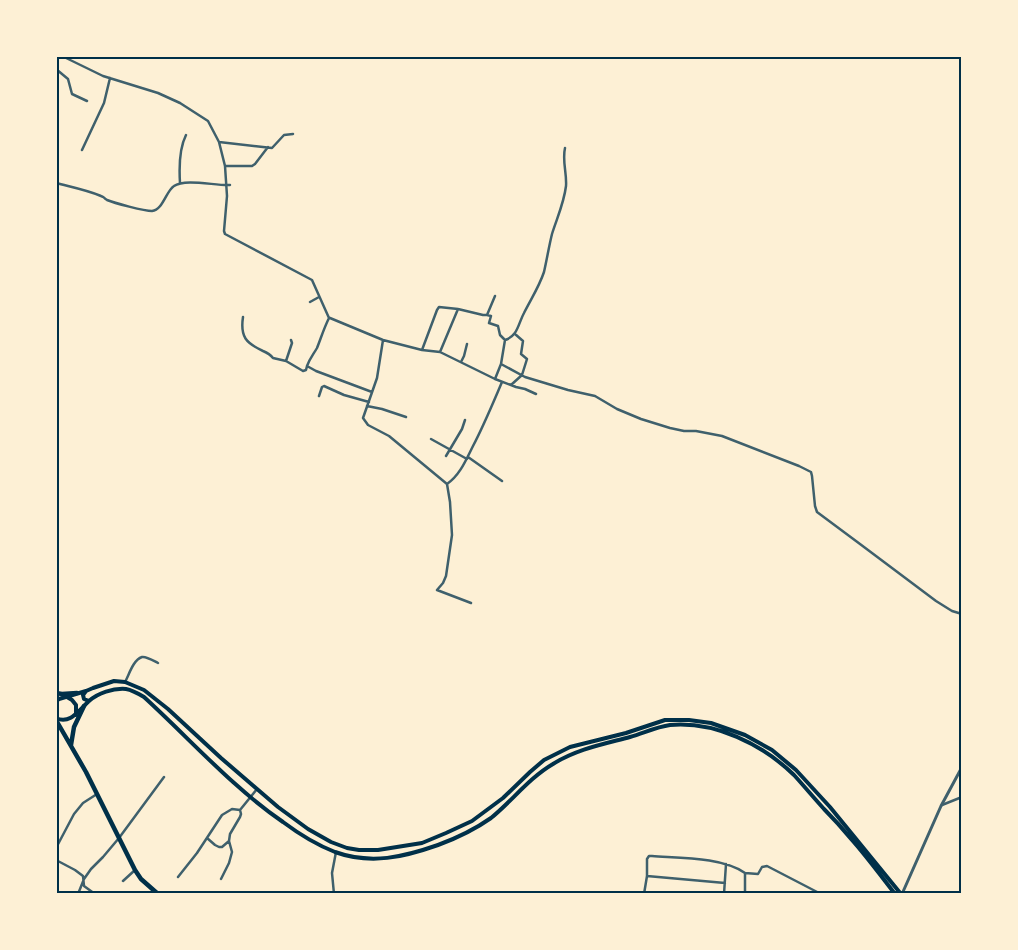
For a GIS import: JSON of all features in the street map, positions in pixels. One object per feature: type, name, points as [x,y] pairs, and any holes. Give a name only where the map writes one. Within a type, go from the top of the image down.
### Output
[{"type":"highway","points":[[56,692],[78,694]]},
{"type":"highway","points":[[71,746],[74,727],[84,706]]},
{"type":"highway","points":[[56,719],[86,772],[135,870],[158,894]]},
{"type":"main road","points":[[56,701],[114,681],[125,682],[144,690],[278,807],[308,829],[331,842],[359,850],[393,849],[422,843],[446,833],[472,820],[503,798],[544,760],[570,747],[626,733],[665,720],[689,720],[711,724],[745,734],[772,750],[796,770],[830,807],[902,894]]},
{"type":"main road","points":[[56,719],[68,719],[76,715],[89,701],[103,692],[126,689],[137,692],[250,796],[297,832],[336,852],[378,859],[414,853],[460,837],[491,818],[538,774],[554,763],[587,748],[668,725],[717,730],[751,743],[768,754],[793,775],[854,841],[895,894]]},
{"type":"main road","points":[[86,692],[83,695],[84,699],[89,701]]},
{"type":"main road","points":[[67,697],[76,705],[76,715]]},
{"type":"street","points":[[62,56],[110,78],[143,88],[180,103],[208,121],[219,142],[229,186],[225,234],[312,280],[329,318],[383,340],[422,350],[440,352],[495,379],[536,394]]},
{"type":"street","points":[[56,70],[68,79],[72,94],[87,101]]},
{"type":"street","points":[[82,150],[104,104],[110,78]]},
{"type":"street","points":[[219,142],[273,147],[284,135],[294,134]]},
{"type":"street","points":[[180,183],[181,152],[186,135]]},
{"type":"street","points":[[225,166],[252,166],[268,147]]},
{"type":"street","points":[[505,340],[515,334],[541,278],[566,186],[564,148]]},
{"type":"street","points":[[56,183],[100,195],[108,200],[154,211],[165,199],[170,188],[180,183],[207,183],[229,186]]},
{"type":"street","points":[[487,315],[495,296]]},
{"type":"street","points":[[310,302],[319,297]]},
{"type":"street","points":[[422,350],[438,308],[458,309],[491,316],[489,323],[498,326],[500,335],[505,340]]},
{"type":"street","points":[[440,352],[458,309]]},
{"type":"street","points":[[243,317],[242,332],[247,341],[272,355],[273,358],[286,361],[303,371],[306,370],[329,318]]},
{"type":"street","points":[[511,385],[522,375],[527,359],[521,354],[523,341],[515,334]]},
{"type":"street","points":[[286,361],[292,343],[291,340]]},
{"type":"street","points":[[383,340],[377,378],[363,418],[368,425],[389,436],[447,484],[452,535],[446,576],[444,583],[437,590],[471,603]]},
{"type":"street","points":[[495,379],[501,364],[505,340]]},
{"type":"street","points":[[460,362],[464,356],[467,344]]},
{"type":"street","points":[[501,364],[522,375],[568,390],[595,396],[617,409],[658,424],[684,431],[696,431],[722,436],[811,472],[815,506],[820,515],[936,602],[962,614]]},
{"type":"street","points":[[307,366],[372,392]]},
{"type":"street","points":[[447,484],[454,479],[467,458],[502,382]]},
{"type":"street","points":[[318,396],[324,386],[344,395],[369,402]]},
{"type":"street","points":[[367,406],[382,408],[406,417]]},
{"type":"street","points":[[446,456],[462,429],[465,420]]},
{"type":"street","points":[[431,438],[467,458],[502,481]]},
{"type":"street","points":[[125,682],[132,666],[141,657],[158,663]]},
{"type":"street","points":[[902,894],[941,806],[962,767]]},
{"type":"street","points":[[78,894],[84,879],[91,869],[103,858],[119,838],[164,777]]},
{"type":"street","points":[[221,879],[232,852],[229,842],[230,834],[241,814],[240,810],[257,789]]},
{"type":"street","points":[[56,848],[74,814],[83,803],[97,794]]},
{"type":"street","points":[[941,806],[962,797]]},
{"type":"street","points":[[178,877],[197,853],[222,815],[232,808],[240,810]]},
{"type":"street","points":[[206,838],[219,847],[229,842]]},
{"type":"street","points":[[334,894],[332,873],[336,852]]},
{"type":"street","points":[[644,894],[647,859],[649,856],[726,864],[736,867],[745,873],[758,874],[762,867],[767,866],[821,894]]},
{"type":"street","points":[[56,860],[83,876],[84,886],[95,894]]},
{"type":"street","points":[[724,894],[726,864]]},
{"type":"street","points":[[123,881],[135,870]]},
{"type":"street","points":[[745,873],[745,894]]},
{"type":"street","points":[[647,876],[725,883]]}]
